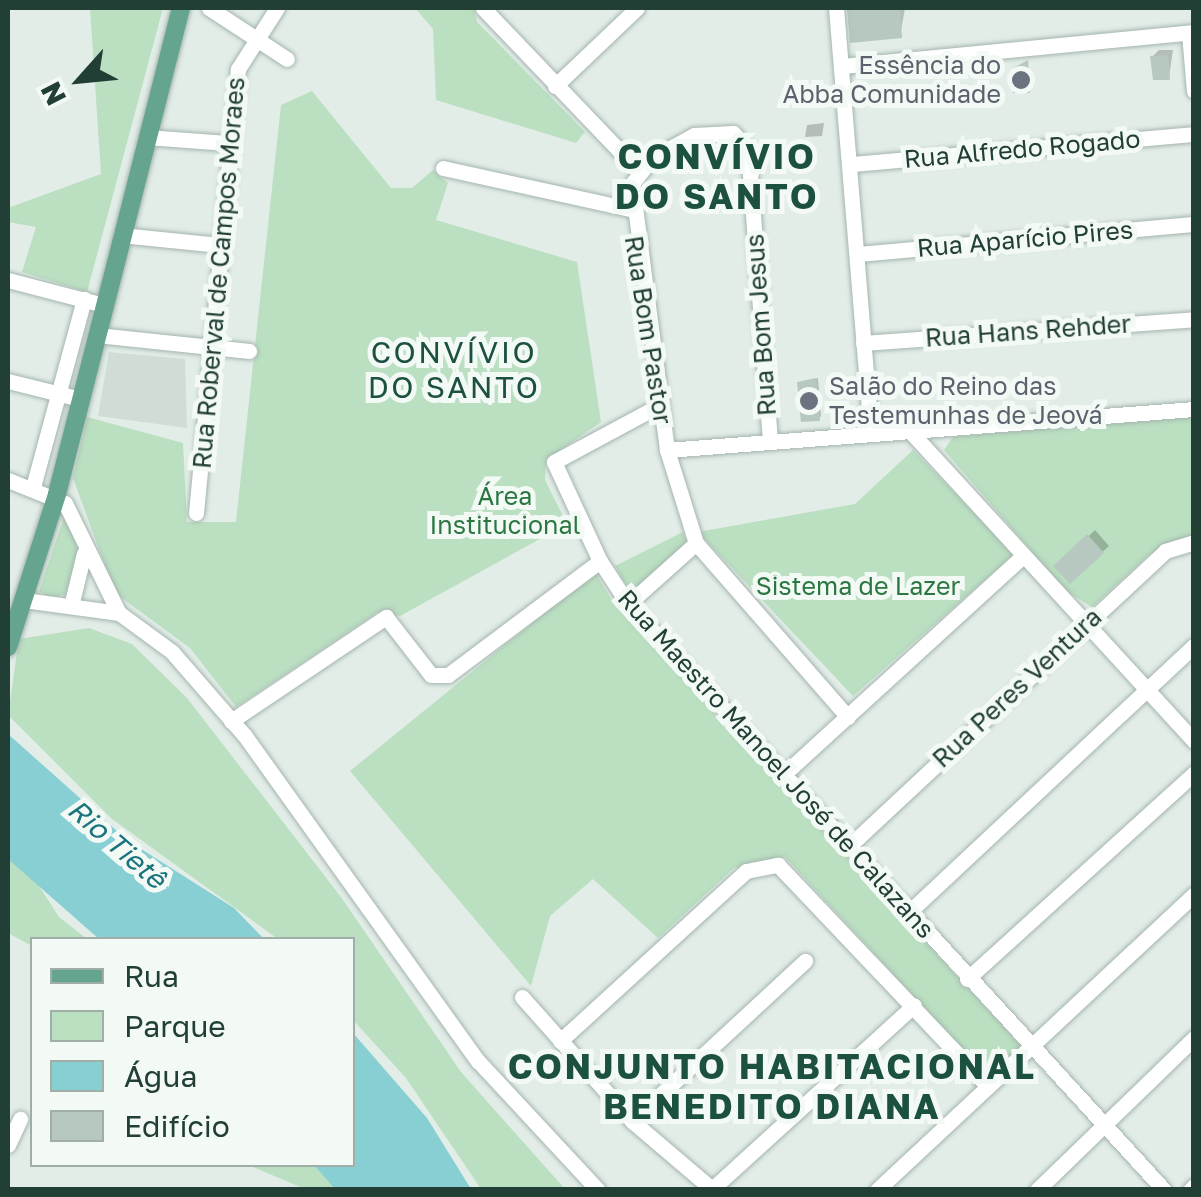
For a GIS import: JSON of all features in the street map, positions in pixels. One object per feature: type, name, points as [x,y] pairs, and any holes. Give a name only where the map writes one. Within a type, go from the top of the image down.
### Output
[{"type":"main road","points":[[8,648],[57,494],[181,8]]},
{"type":"street","points":[[209,8],[287,59]]},
{"type":"street","points":[[252,36],[277,8]]},
{"type":"street","points":[[483,8],[638,170]]},
{"type":"street","points":[[555,86],[637,8]]},
{"type":"street","points":[[836,8],[871,431]]},
{"type":"street","points":[[842,66],[1191,32],[1194,91]]},
{"type":"street","name":"Rua Roberval de Campos Moraes","points":[[196,514],[228,143],[252,36]]},
{"type":"street","name":"Rua Bom Jesus","points":[[638,170],[694,135],[733,132],[748,150],[770,441]]},
{"type":"street","name":"Rua Alfredo Rogado","points":[[851,164],[1194,134]]},
{"type":"street","points":[[147,137],[228,143]]},
{"type":"street","points":[[443,168],[630,210]]},
{"type":"street","name":"Rua Bom Pastor","points":[[638,170],[630,210],[658,406],[667,450],[696,543]]},
{"type":"street","name":"Rua Aparício Pires","points":[[858,254],[1194,224]]},
{"type":"street","points":[[121,236],[219,245]]},
{"type":"street","points":[[8,280],[103,304]]},
{"type":"street","points":[[32,487],[84,299]]},
{"type":"street","name":"Rua Hans Rehder","points":[[863,344],[1194,319]]},
{"type":"street","points":[[98,335],[248,351]]},
{"type":"street","points":[[8,382],[80,399]]},
{"type":"street","name":"Rua Maestro Manoel José de Calazans","points":[[658,406],[554,462],[600,562],[628,604],[1164,1190]]},
{"type":"street","points":[[667,450],[1194,408]]},
{"type":"street","points":[[909,430],[1194,741]]},
{"type":"street","points":[[8,480],[57,494],[119,613]]},
{"type":"street","name":"Rua Peres Ventura","points":[[848,847],[1165,551],[1194,542]]},
{"type":"street","points":[[628,604],[696,543],[848,717]]},
{"type":"street","points":[[72,602],[84,544]]},
{"type":"street","points":[[783,776],[1023,556]]},
{"type":"street","points":[[232,721],[386,617],[431,675],[448,675],[600,562]]},
{"type":"street","points":[[24,600],[72,602],[119,613],[172,652],[232,721],[478,1061],[598,1190]]},
{"type":"street","points":[[908,913],[1194,645]]},
{"type":"street","points":[[967,978],[1194,773]]},
{"type":"street","points":[[560,1041],[760,864],[793,874],[988,1086]]},
{"type":"street","points":[[877,1190],[1194,894]]},
{"type":"street","points":[[632,1120],[806,961]]},
{"type":"street","points":[[522,997],[632,1120],[713,1189],[914,1005]]},
{"type":"street","points":[[1037,1190],[1194,1038]]},
{"type":"street","points":[[8,1145],[20,1119]]},
{"type":"shaded area","points":[[109,352],[185,359],[187,428],[98,416]]},
{"type":"green space","points":[[90,8],[163,8],[87,292],[22,272],[36,227],[8,222],[8,208],[101,174]]},
{"type":"green space","points":[[415,8],[474,8],[477,22],[585,132],[576,143],[436,100],[433,29]]},
{"type":"green space","name":"Área Institucional","points":[[312,91],[391,188],[412,188],[433,170],[448,183],[436,220],[577,262],[601,422],[546,460],[545,480],[567,524],[400,616],[378,612],[236,707],[190,648],[115,593],[73,478],[87,417],[183,443],[187,522],[236,522],[281,105]]},
{"type":"green space","points":[[1193,415],[1193,536],[1150,554],[1092,607],[1066,591],[944,450],[953,437]]},
{"type":"green space","name":"Sistema de Lazer","points":[[913,450],[1014,554],[853,696],[698,532],[855,504]]},
{"type":"green space","points":[[65,514],[79,550],[67,594],[50,598],[39,591]]},
{"type":"green space","points":[[683,532],[688,546],[632,595],[615,566]]},
{"type":"green space","points":[[595,572],[615,606],[1023,1048],[989,1078],[785,857],[734,868],[658,938],[593,879],[550,916],[531,986],[350,771]]},
{"type":"green space","points":[[89,628],[132,644],[187,698],[341,897],[461,1072],[565,1189],[481,1189],[406,1078],[355,1022],[355,937],[275,937],[112,819],[8,715],[19,639]]},
{"type":"green space","points":[[8,838],[59,917],[84,937],[30,937],[30,945],[8,933]]},
{"type":"green space","points":[[355,1166],[385,1189],[305,1189],[253,1167]]},
{"type":"water","name":"Rio Tietê","points":[[8,734],[127,840],[234,908],[262,937],[97,937],[8,859]]},
{"type":"water","points":[[355,1035],[427,1118],[471,1189],[335,1189],[316,1167],[355,1167]]},
{"type":"building","points":[[900,8],[902,38],[850,43],[847,9]]},
{"type":"building","points":[[1168,55],[1170,80],[1153,80],[1150,56]]},
{"type":"building","name":"Essência do Abba Comunidade","points":[[1028,60],[1030,93],[1013,93],[1013,68]]},
{"type":"building","name":"Salão do Reino das Testemunhas de Jeová","points":[[816,378],[820,421],[801,422],[797,382]]},
{"type":"building","points":[[1087,534],[1104,553],[1070,584],[1053,566]]},
{"type":"place","name":"Essência do Abba Comunidade","points":[[1021,80]]},
{"type":"place","name":"Salão do Reino das Testemunhas de Jeová","points":[[809,401]]},
{"type":"district","name":"CONVÍVIO DO SANTO","points":[[717,176]]},
{"type":"district","name":"CONVÍVIO DO SANTO","points":[[454,369]]},
{"type":"district","name":"CONJUNTO HABITACIONAL BENEDITO DIANA","points":[[772,1086]]}]
